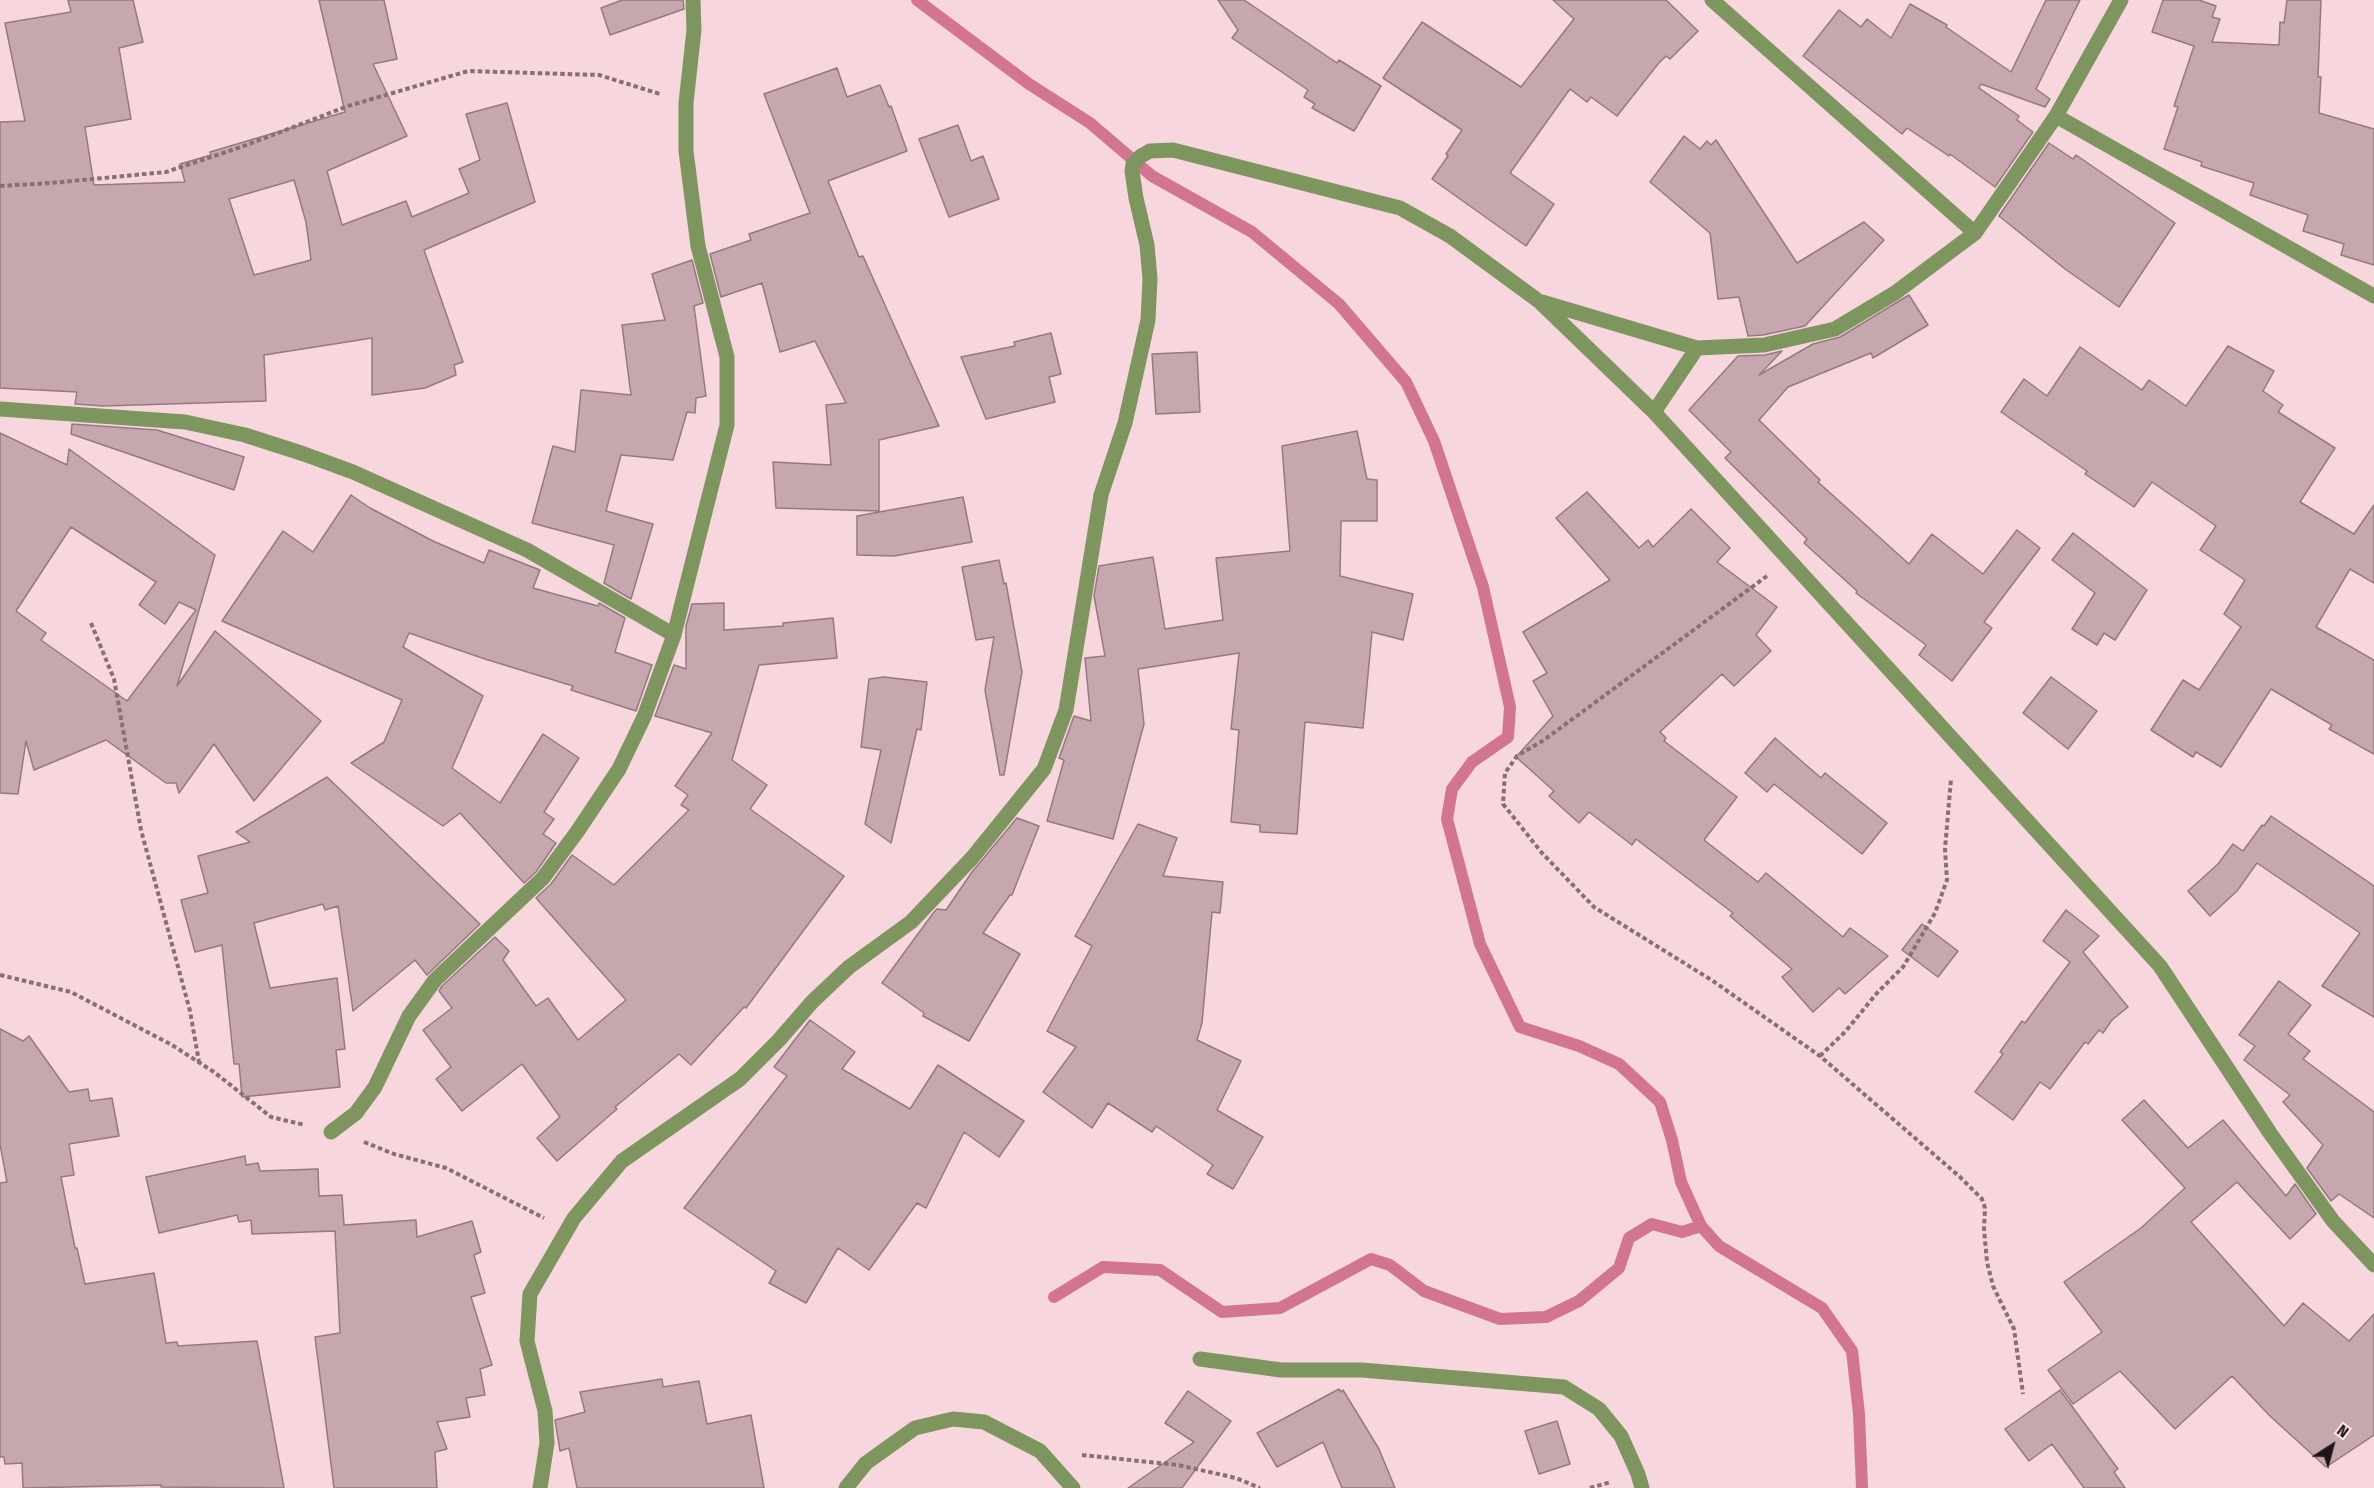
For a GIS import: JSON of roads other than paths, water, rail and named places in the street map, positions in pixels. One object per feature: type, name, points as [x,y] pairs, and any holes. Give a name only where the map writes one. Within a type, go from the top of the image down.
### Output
[{"type":"street","points":[[331,1132],[356,1113],[375,1087],[409,1016],[435,980],[543,878],[577,832],[619,769],[644,717],[674,635],[727,425],[727,357],[699,246],[686,151],[686,103],[694,30],[693,0]]},
{"type":"street","points":[[1712,0],[1975,233]]},
{"type":"street","points":[[1540,302],[1697,348],[1764,345],[1835,329],[1896,293],[1975,233],[2056,116],[2121,0]]},
{"type":"street","points":[[2056,116],[2374,296]]},
{"type":"street","points":[[540,1488],[547,1443],[545,1411],[527,1341],[530,1294],[574,1218],[622,1161],[740,1079],[779,1040],[812,1002],[849,967],[911,921],[972,858],[1044,769],[1066,710],[1101,495],[1125,423],[1148,320],[1150,279],[1147,245],[1132,171],[1133,164],[1140,156],[1150,152],[1173,150],[1400,208],[1450,236],[1540,302],[1654,412],[2160,966],[2270,1133],[2333,1221],[2374,1265]]},
{"type":"street","points":[[1654,412],[1697,348]]},
{"type":"street","points":[[0,409],[184,422],[245,435],[304,454],[353,472],[527,550],[674,635]]},
{"type":"street","points":[[1200,1359],[1281,1370],[1362,1370],[1564,1387],[1599,1409],[1621,1437],[1642,1488]]},
{"type":"street","points":[[846,1488],[866,1463],[915,1428],[953,1419],[984,1422],[1040,1451],[1072,1488]]},
{"type":"waterway","points":[[917,0],[1029,84],[1090,123],[1152,176],[1252,232],[1339,304],[1406,382],[1434,441],[1483,587],[1510,707],[1508,737],[1472,762],[1452,789],[1447,819],[1480,944],[1520,1027],[1579,1046],[1619,1064],[1660,1102],[1672,1140],[1681,1182],[1701,1226],[1719,1246],[1822,1308],[1852,1351],[1859,1414],[1862,1488]]},
{"type":"waterway","points":[[1054,1297],[1103,1267],[1160,1270],[1222,1312],[1280,1308],[1371,1259],[1390,1265],[1424,1291],[1500,1319],[1546,1317],[1579,1301],[1619,1268],[1629,1238],[1652,1224],[1682,1232],[1701,1226]]}]
